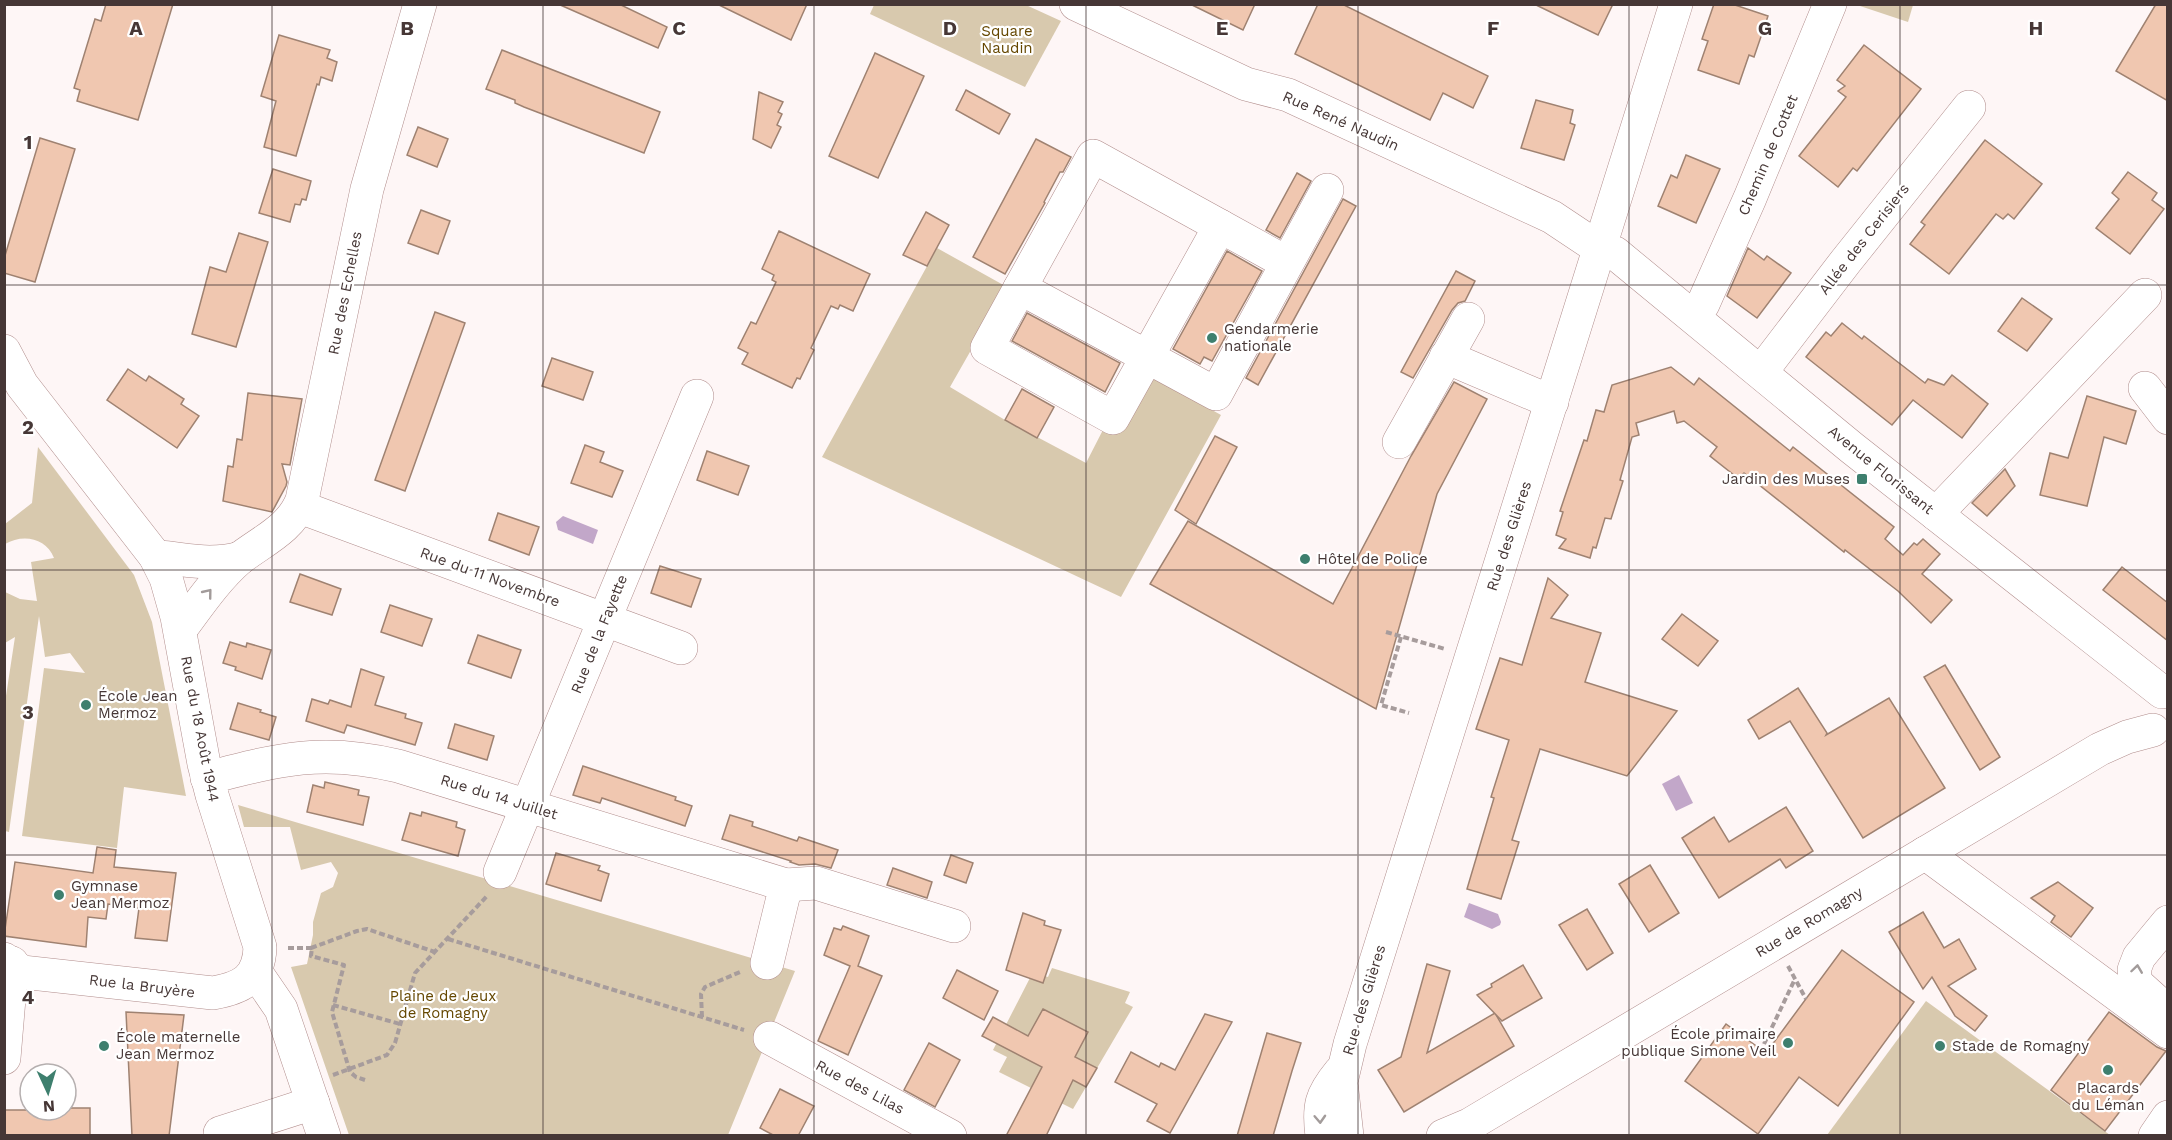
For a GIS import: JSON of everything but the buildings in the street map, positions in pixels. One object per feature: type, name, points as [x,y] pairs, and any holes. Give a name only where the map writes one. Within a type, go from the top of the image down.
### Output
[{"type":"street","name":"Rue des Echelles","points":[[180,630],[206,595],[240,558],[275,534],[300,507],[307,485],[367,189],[420,4]]},
{"type":"street","name":"Rue René Naudin","points":[[1076,4],[1246,84],[1288,95],[1552,217],[1600,249]]},
{"type":"street","name":"Rue des Glières","points":[[1347,1136],[1341,1090],[1343,1068],[1676,4]]},
{"type":"street","name":"Chemin de Cottet","points":[[1704,304],[1830,4]]},
{"type":"street","name":"Allée des Cerisiers","points":[[1761,372],[1969,107]]},
{"type":"street","points":[[1220,226],[1113,418],[987,348],[1093,156],[1220,226],[1287,263]]},
{"type":"street","points":[[1020,288],[1216,394],[1327,190]]},
{"type":"street","name":"Avenue Florissant","points":[[1600,249],[1615,253],[1852,448],[2165,690]]},
{"type":"street","points":[[1936,514],[2145,295]]},
{"type":"street","points":[[1399,442],[1468,319]]},
{"type":"street","name":"Rue du 18 Août 1944","points":[[4,351],[13,379],[155,556],[171,590],[207,778],[258,935],[260,956],[255,971]]},
{"type":"street","points":[[1446,357],[1552,402]]},
{"type":"street","points":[[2145,388],[2168,418]]},
{"type":"street","name":"Rue de la Fayette","points":[[500,872],[697,396]]},
{"type":"street","name":"Rue du 11 Novembre","points":[[300,507],[681,648]]},
{"type":"street","name":"Rue des Echelles","points":[[155,556],[207,563],[240,558]]},
{"type":"street","points":[[2160,739],[2151,721],[2152,707],[2165,690]]},
{"type":"street","name":"Rue de Romagny","points":[[1457,1132],[2100,749],[2127,737],[2160,739]]},
{"type":"street","name":"Rue du 14 Juillet","points":[[207,778],[286,759],[322,756],[351,757],[398,766],[786,885],[816,883],[954,926]]},
{"type":"street","points":[[1925,853],[2168,1032]]},
{"type":"street","points":[[766,963],[786,885]]},
{"type":"street","points":[[2168,922],[2139,957],[2134,970],[2136,983],[2168,1011]]},
{"type":"street","points":[[4,1058],[13,965]]},
{"type":"street","name":"Rue la Bruyère","points":[[13,965],[205,993],[222,992],[238,987],[255,971]]},
{"type":"street","points":[[255,971],[281,1009],[324,1136]]},
{"type":"street","name":"Rue des Lilas","points":[[770,1038],[950,1136]]},
{"type":"street","name":"Rue des Glières","points":[[1322,1136],[1319,1114],[1322,1099],[1343,1068]]},
{"type":"street","points":[[220,1136],[220,1133],[310,1093]]},
{"type":"street","points":[[2155,1136],[2168,1117]]},
{"type":"path","points":[[1386,633],[1423,643]]},
{"type":"path","points":[[1401,637],[1381,705],[1409,713]]},
{"type":"path","points":[[310,1093],[349,1069],[391,1052],[412,978],[487,896],[500,872]]},
{"type":"path","points":[[365,1080],[353,1076],[349,1069],[333,1020],[333,1005],[344,965],[310,956],[311,948],[367,929],[435,952]]},
{"type":"path","points":[[448,939],[770,1038]]},
{"type":"path","points":[[702,1017],[702,994],[707,984],[766,963]]},
{"type":"path","points":[[1764,1044],[1795,979]]},
{"type":"path","points":[[333,1005],[400,1024]]},
{"type":"green space","name":"Square Naudin","points":[[874,5],[1026,5],[1061,21],[1025,87],[870,14]]},
{"type":"green space","points":[[1857,5],[1913,5],[1908,22]]},
{"type":"green space","points":[[937,248],[1007,287],[950,387],[1005,420],[1086,463],[1106,424],[1151,376],[1221,415],[1121,597],[822,457]]},
{"type":"green space","name":"École Jean Mermoz","points":[[38,447],[134,575],[152,622],[186,796],[124,787],[117,848],[22,836],[44,668],[85,673],[70,653],[45,657],[39,616],[9,832],[5,831],[4,709],[15,637],[5,643],[5,592],[20,599],[37,601],[31,562],[54,558],[45,546],[33,539],[19,539],[5,544],[5,524],[32,503]]},
{"type":"green space","name":"Plaine de Jeux de Romagny","points":[[238,805],[795,971],[728,1135],[349,1135],[291,967],[307,964],[313,935],[313,922],[321,893],[333,887],[338,873],[331,862],[301,870],[290,827],[244,827]]},
{"type":"green space","points":[[1052,968],[1130,992],[1125,1003],[1133,1007],[1073,1109],[999,1072],[1007,1057],[993,1050],[1033,972],[1048,977]]},
{"type":"green space","name":"Stade de Romagny","points":[[1926,1001],[2110,1135],[1827,1135]]},
{"type":"shaded area","points":[[563,516],[598,530],[593,544],[558,530],[556,522]]},
{"type":"shaded area","points":[[1679,775],[1693,803],[1676,811],[1662,784]]},
{"type":"shaded area","points":[[1469,903],[1498,914],[1500,925],[1492,929],[1464,917]]},
{"type":"place","name":"Gendarmerie nationale","points":[[1212,338]]},
{"type":"place","name":"Jardin des Muses","points":[[1862,479]]},
{"type":"place","name":"Hôtel de Police","points":[[1305,559]]},
{"type":"place","name":"École Jean Mermoz","points":[[86,705]]},
{"type":"place","name":"Gymnase Jean Mermoz","points":[[59,895]]},
{"type":"place","name":"École primaire publique Simone Veil","points":[[1788,1043]]},
{"type":"place","name":"École maternelle Jean Mermoz","points":[[104,1046]]},
{"type":"place","name":"Stade de Romagny","points":[[1940,1046]]},
{"type":"place","name":"Placards du Léman","points":[[2108,1070]]}]
